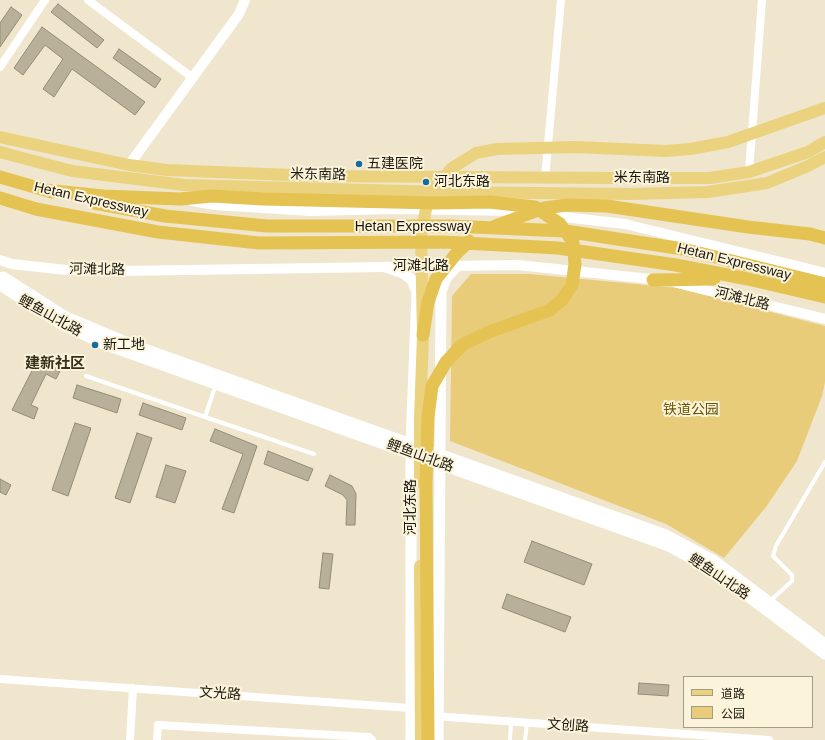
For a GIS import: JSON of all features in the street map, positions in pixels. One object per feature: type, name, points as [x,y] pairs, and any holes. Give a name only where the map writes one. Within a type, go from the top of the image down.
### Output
[{"type":"highway","name":"Hetan Expressway","points":[[0,177],[86,201],[165,216],[267,226],[450,226],[565,231],[683,249],[825,284]]},
{"type":"highway","points":[[44,190],[102,196],[180,199],[212,196],[263,199],[428,203],[489,202],[535,207],[560,224],[573,242],[575,264],[572,285],[562,300],[550,310],[490,332],[462,345],[446,362],[432,386],[428,417],[426,483],[428,740]]},
{"type":"highway","name":"Hetan Expressway","points":[[0,198],[36,209],[158,232],[260,243],[443,242],[558,248],[676,265],[748,279],[825,298]]},
{"type":"highway","points":[[419,334],[436,279],[455,255],[473,237],[486,230],[510,219],[544,208],[567,205],[607,206],[748,227],[810,234],[825,238]]},
{"type":"highway","points":[[654,280],[748,279]]},
{"type":"main road","points":[[421,740],[419,334],[421,235],[427,204],[437,186],[452,168],[476,153],[497,149],[532,147],[575,147],[666,151],[690,149],[728,142],[825,108]]},
{"type":"main road","name":"米东南路","points":[[0,137],[129,165],[167,170],[315,176],[545,178],[710,178],[749,172],[808,152],[825,142]]},
{"type":"main road","name":"米东南路","points":[[0,152],[72,170],[184,185],[631,194],[708,192],[767,183],[808,166],[825,157]]},
{"type":"main road","name":"河北东路","points":[[438,740],[441,292],[446,278],[457,266]]},
{"type":"main road","name":"河北东路","points":[[386,267],[403,273],[412,280],[417,292],[419,334],[411,449],[411,740]]},
{"type":"main road","name":"鲤鱼山北路","points":[[1,280],[64,316],[217,380],[411,449],[666,535],[713,560],[770,601],[825,644]]},
{"type":"main road","points":[[419,334],[426,329],[433,330],[440,334]]},
{"type":"main road","name":"鲤鱼山北路","points":[[439,458],[644,536],[687,555],[732,583],[825,654]]},
{"type":"street","points":[[0,67],[45,0]]},
{"type":"street","points":[[88,0],[193,78]]},
{"type":"street","points":[[129,165],[239,14],[245,0]]},
{"type":"street","points":[[545,178],[561,0]]},
{"type":"street","points":[[749,172],[762,0]]},
{"type":"street","points":[[508,177],[508,210]]},
{"type":"street","points":[[180,199],[215,205],[311,211],[508,210],[625,224],[825,273]]},
{"type":"street","name":"河滩北路","points":[[0,260],[12,264],[66,270],[120,271],[518,265],[675,282],[825,319]]},
{"type":"street","points":[[1,280],[12,264]]},
{"type":"street","name":"文光路","points":[[0,679],[410,708],[438,718]]},
{"type":"street","points":[[130,740],[133,688]]},
{"type":"street","name":"文创路","points":[[438,718],[769,740]]},
{"type":"street","points":[[157,740],[158,725],[369,737],[372,740]]},
{"type":"street","points":[[264,731],[264,740]]},
{"type":"lane","points":[[86,376],[314,454]]},
{"type":"lane","points":[[205,417],[217,380]]},
{"type":"lane","points":[[770,601],[792,581],[792,575],[773,556],[776,546],[825,462]]},
{"type":"lane","points":[[510,740],[511,722]]},
{"type":"lane","points":[[525,740],[527,723]]},
{"type":"green space","name":"铁道公园","points":[[471,274],[529,274],[678,288],[825,326],[825,382],[822,396],[797,461],[766,507],[724,558],[666,524],[450,441],[452,296]]},
{"type":"building","points":[[58,4],[104,40],[97,48],[51,12]]},
{"type":"building","points":[[11,7],[22,15],[0,47],[0,23]]},
{"type":"building","points":[[42,27],[145,102],[135,115],[72,69],[54,97],[43,89],[63,59],[45,45],[23,75],[14,68]]},
{"type":"building","points":[[119,49],[161,79],[155,88],[113,58]]},
{"type":"building","points":[[40,355],[62,367],[56,379],[46,374],[31,405],[38,408],[34,419],[12,410]]},
{"type":"building","points":[[77,385],[121,399],[117,413],[73,398]]},
{"type":"building","points":[[143,403],[186,418],[182,430],[139,415]]},
{"type":"building","points":[[75,423],[91,428],[68,496],[52,490]]},
{"type":"building","points":[[215,429],[257,446],[234,513],[222,509],[243,454],[210,441]]},
{"type":"building","points":[[137,433],[152,438],[130,503],[115,498]]},
{"type":"building","points":[[268,451],[313,469],[308,481],[264,464]]},
{"type":"building","points":[[166,465],[186,471],[175,503],[156,497]]},
{"type":"building","points":[[330,475],[352,486],[356,494],[355,525],[346,525],[347,500],[343,495],[325,486]]},
{"type":"building","points":[[0,479],[11,485],[6,495],[0,492]]},
{"type":"building","points":[[532,541],[592,564],[584,585],[524,562]]},
{"type":"building","points":[[323,553],[333,554],[329,589],[319,588]]},
{"type":"building","points":[[507,594],[571,617],[565,632],[502,608]]},
{"type":"building","points":[[639,683],[669,685],[668,696],[638,694]]},
{"type":"place","name":"五建医院","points":[[359,164]]},
{"type":"place","name":"河北东路","points":[[426,182]]},
{"type":"place","name":"新工地","points":[[95,345]]},
{"type":"district","name":"建新社区","points":[[55,364]]}]
